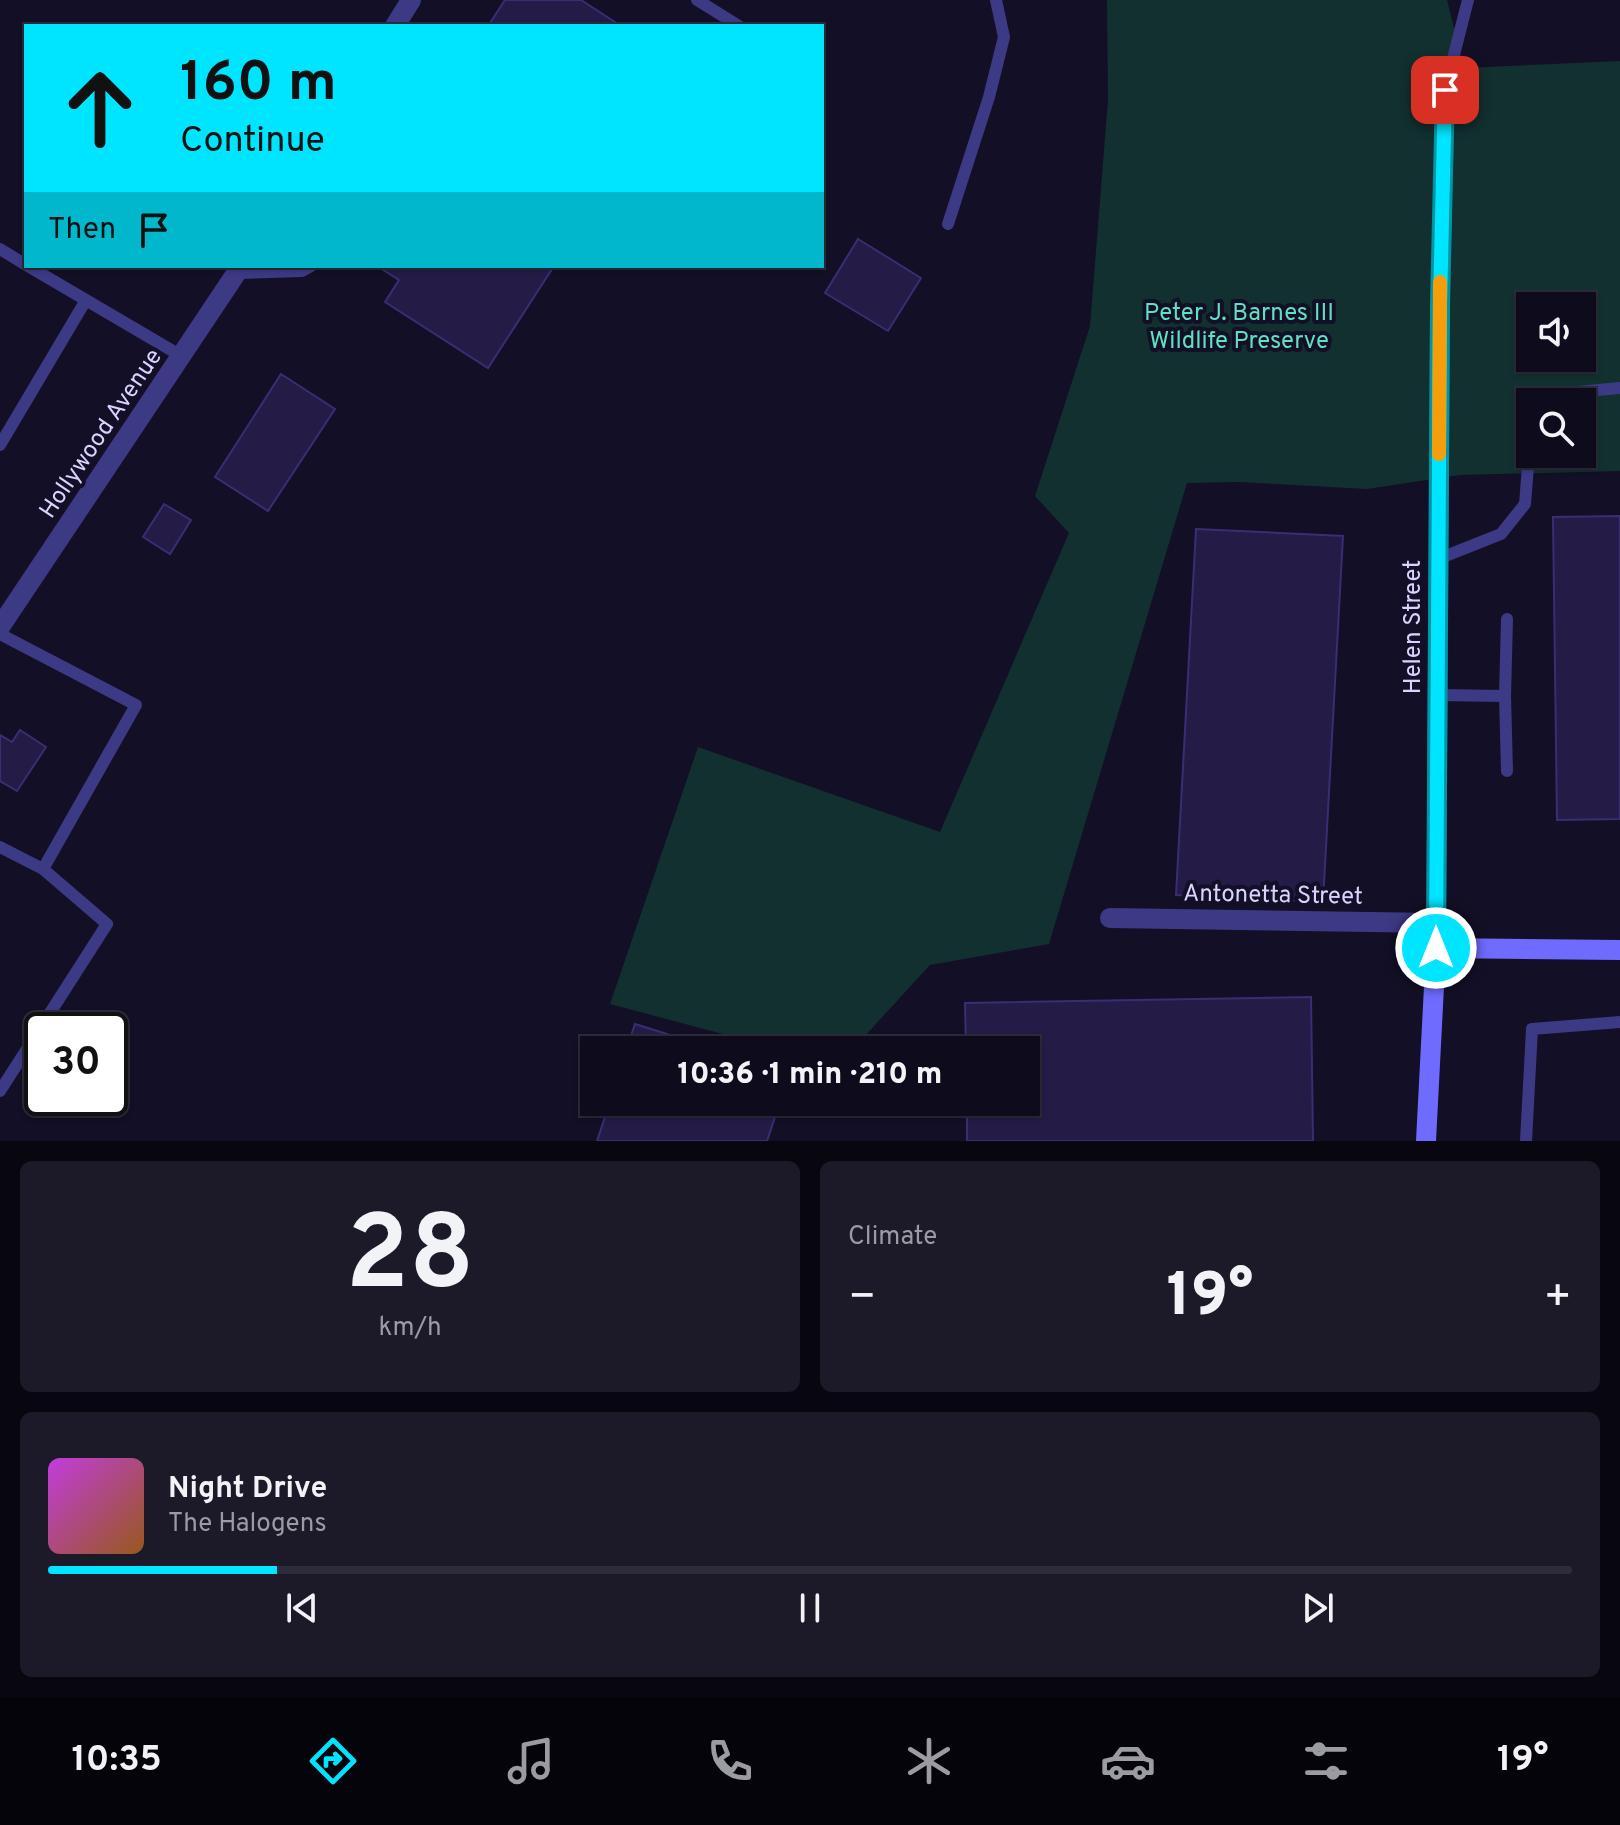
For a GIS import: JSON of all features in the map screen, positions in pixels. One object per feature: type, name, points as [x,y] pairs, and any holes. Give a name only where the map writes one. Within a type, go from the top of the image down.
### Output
[{"type":"street","points":[[396,24],[411,0]]},
{"type":"street","name":"Hollywood Avenue","points":[[0,627],[239,270]]},
{"type":"street","name":"Helen Street","points":[[1436,948],[1440,305]]},
{"type":"street","name":"Antonetta Street","points":[[1110,918],[1436,923]]},
{"type":"street","points":[[1426,1141],[1436,948],[1620,950]]},
{"type":"lane","points":[[697,0],[736,24]]},
{"type":"lane","points":[[948,224],[989,97],[1004,37],[996,0]]},
{"type":"lane","points":[[1440,305],[1445,90],[1468,0]]},
{"type":"lane","points":[[0,249],[24,263]]},
{"type":"lane","points":[[32,268],[183,357]]},
{"type":"lane","points":[[239,270],[302,271],[307,268]]},
{"type":"lane","points":[[0,445],[86,300]]},
{"type":"lane","points":[[1596,390],[1620,388]]},
{"type":"lane","points":[[1438,559],[1501,534],[1525,504],[1528,468]]},
{"type":"lane","points":[[1507,619],[1507,771]]},
{"type":"lane","points":[[0,634],[136,705],[43,869]]},
{"type":"lane","points":[[1437,695],[1505,696]]},
{"type":"lane","points":[[0,847],[43,869],[107,924],[0,1091]]},
{"type":"lane","points":[[1526,1141],[1532,1029],[1620,1022]]},
{"type":"green space","name":"Peter J. Barnes III Wildlife Preserve","points":[[1107,0],[1447,0],[1464,68],[1620,61],[1620,471],[1460,475],[1367,489],[1239,482],[1187,483],[1049,944],[930,965],[865,1036],[730,1036],[610,1004],[698,747],[940,832],[1069,533],[1035,496],[1090,326],[1108,100]]},
{"type":"building","points":[[505,0],[581,0],[618,24],[489,24]]},
{"type":"building","points":[[858,239],[921,278],[888,331],[825,293]]},
{"type":"building","points":[[380,268],[553,268],[488,368],[385,302],[399,280]]},
{"type":"building","points":[[281,374],[335,409],[268,511],[215,477]]},
{"type":"building","points":[[164,504],[191,520],[170,554],[143,537]]},
{"type":"building","points":[[1620,516],[1620,819],[1557,820],[1553,517]]},
{"type":"building","points":[[1196,529],[1343,536],[1323,902],[1176,895]]},
{"type":"building","points":[[20,730],[46,747],[17,791],[0,781],[0,735],[12,742]]},
{"type":"building","points":[[1311,997],[1313,1141],[967,1141],[967,1116],[1040,1116],[1040,1036],[966,1036],[965,1003]]},
{"type":"building","points":[[635,1024],[673,1036],[631,1036]]},
{"type":"building","points":[[605,1116],[775,1116],[767,1141],[597,1141]]},
{"type":"slow traffic","points":[[1439,454],[1440,282]]},
{"type":"route","points":[[1436,948],[1440,305],[1445,90]]}]
